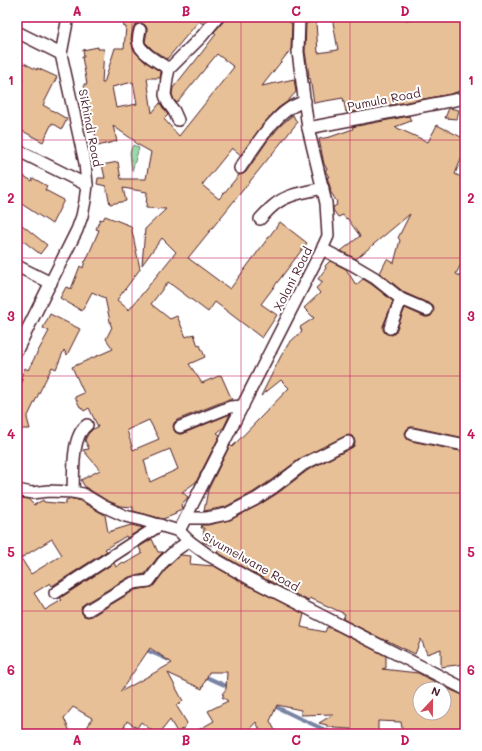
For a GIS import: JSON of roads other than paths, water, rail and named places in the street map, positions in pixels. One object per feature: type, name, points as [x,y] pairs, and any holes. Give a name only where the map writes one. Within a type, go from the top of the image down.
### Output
[{"type":"street","name":"Sikhindi Road","points":[[17,350],[77,230],[85,201],[87,185],[85,163],[62,54],[68,17]]},
{"type":"street","points":[[178,120],[165,95],[166,78],[169,69],[202,36],[218,17]]},
{"type":"street","name":"Xolani Road","points":[[179,531],[328,236],[326,203],[308,128],[298,52],[299,17]]},
{"type":"street","points":[[140,30],[138,39],[139,45],[153,59],[169,69]]},
{"type":"street","points":[[17,32],[62,54]]},
{"type":"street","name":"Pumula Road","points":[[308,128],[465,98]]},
{"type":"street","points":[[240,168],[258,142],[277,120],[289,108],[305,101]]},
{"type":"street","points":[[17,150],[87,185]]},
{"type":"street","points":[[260,220],[273,206],[283,199],[323,188]]},
{"type":"street","points":[[322,249],[375,278],[401,299],[427,310]]},
{"type":"street","points":[[17,266],[51,283]]},
{"type":"street","points":[[390,328],[401,299]]},
{"type":"street","points":[[180,427],[230,407],[243,406]]},
{"type":"street","points":[[73,492],[74,460],[78,436],[81,430],[87,425]]},
{"type":"street","points":[[412,434],[465,445]]},
{"type":"street","points":[[186,518],[208,518],[227,514],[256,499],[304,464],[348,442]]},
{"type":"street","points":[[17,490],[32,493],[48,491],[83,494],[103,506],[125,516],[179,531]]},
{"type":"street","points":[[55,594],[160,525]]},
{"type":"street","name":"Sivumelwane Road","points":[[179,531],[188,541],[250,579],[465,688]]},
{"type":"street","points":[[88,610],[133,583],[149,581],[164,562],[188,541]]},
{"type":"waterway","points":[[144,649],[169,660]]},
{"type":"waterway","points":[[202,675],[231,688]]},
{"type":"waterway","points":[[272,705],[334,734]]}]
